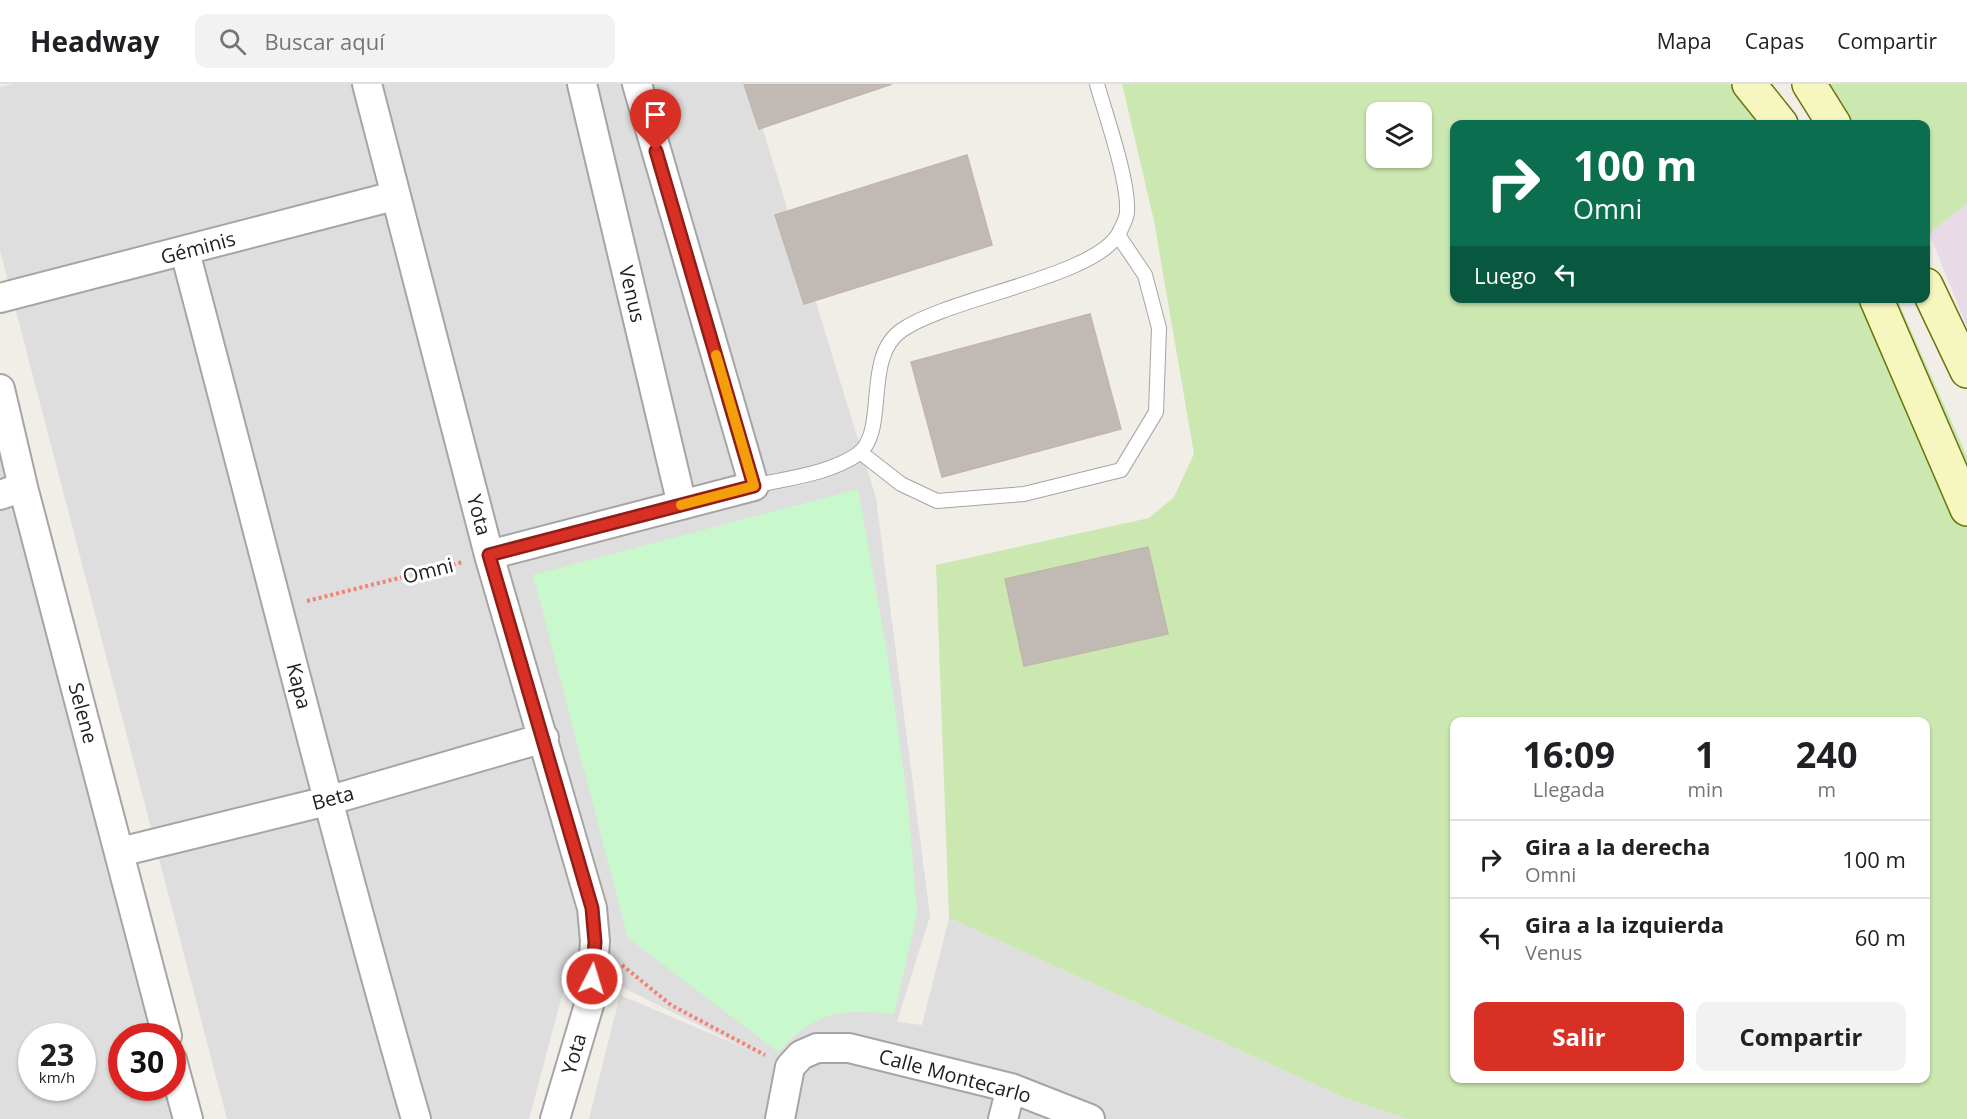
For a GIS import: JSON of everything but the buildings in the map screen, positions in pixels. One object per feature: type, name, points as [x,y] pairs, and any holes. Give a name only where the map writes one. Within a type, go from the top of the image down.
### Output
[{"type":"street","name":"Yota","points":[[367,84],[394,196],[489,555],[592,908],[595,942],[591,998],[555,1119]]},
{"type":"street","name":"Venus","points":[[582,84],[682,505]]},
{"type":"street","points":[[489,555],[582,533],[754,486],[637,84]]},
{"type":"street","points":[[1749,84],[1778,120]]},
{"type":"street","points":[[1809,84],[1832,120]]},
{"type":"street","name":"Géminis","points":[[0,298],[185,252],[394,196]]},
{"type":"street","name":"Kapa","points":[[185,252],[280,608],[327,801],[416,1119]]},
{"type":"street","points":[[1930,293],[1967,371]]},
{"type":"street","points":[[1878,303],[1967,509]]},
{"type":"street","name":"Selene","points":[[0,389],[12,491],[120,852],[164,1023]]},
{"type":"street","name":"Beta","points":[[120,852],[327,801],[544,738]]},
{"type":"street","name":"Calle Montecarlo","points":[[790,1067],[801,1055],[817,1048],[849,1048],[1011,1088],[1090,1119]]},
{"type":"street","points":[[780,1119],[790,1067]]},
{"type":"street","points":[[1003,1119],[1011,1088]]},
{"type":"street","points":[[183,1101],[188,1119]]},
{"type":"lane","points":[[754,486],[836,466],[860,452],[872,428],[884,349],[900,330],[938,312],[1088,260],[1118,235],[1128,214],[1125,189],[1097,84]]},
{"type":"lane","points":[[860,452],[901,484],[937,501],[1024,494],[1121,470],[1156,412],[1159,328],[1145,275],[1118,235]]},
{"type":"path","name":"Omni","points":[[280,608],[489,555]]},
{"type":"path","points":[[595,942],[671,1005],[790,1067]]},
{"type":"shaded area","points":[[13,84],[749,84],[876,498],[930,916],[897,1022],[922,1025],[949,918],[1345,1098],[1407,1119],[589,1119],[620,995],[747,1049],[571,962],[529,1119],[227,1119],[0,250],[0,87]]},
{"type":"shaded area","points":[[1967,204],[1967,327],[1930,235],[1930,232]]},
{"type":"shaded area","points":[[0,433],[153,1023],[108,1023],[108,1101],[172,1101],[177,1119],[0,1119]]},
{"type":"green space","points":[[1122,84],[1730,84],[1768,120],[1450,120],[1450,303],[1899,303],[1967,456],[1967,1119],[1407,1119],[1345,1098],[949,918],[936,565],[1149,518],[1174,497],[1194,454],[1154,221]]},
{"type":"green space","points":[[1809,84],[1967,84],[1967,204],[1930,232],[1930,120],[1838,120]]},
{"type":"green space","points":[[858,489],[887,652],[908,804],[917,914],[894,1014],[858,1012],[830,1015],[805,1028],[778,1052],[628,938],[533,575]]},
{"type":"slow traffic","points":[[681,505],[754,486],[716,355]]},
{"type":"route","points":[[592,979],[595,942],[592,908],[489,555],[582,533],[754,486],[656,151]]}]
